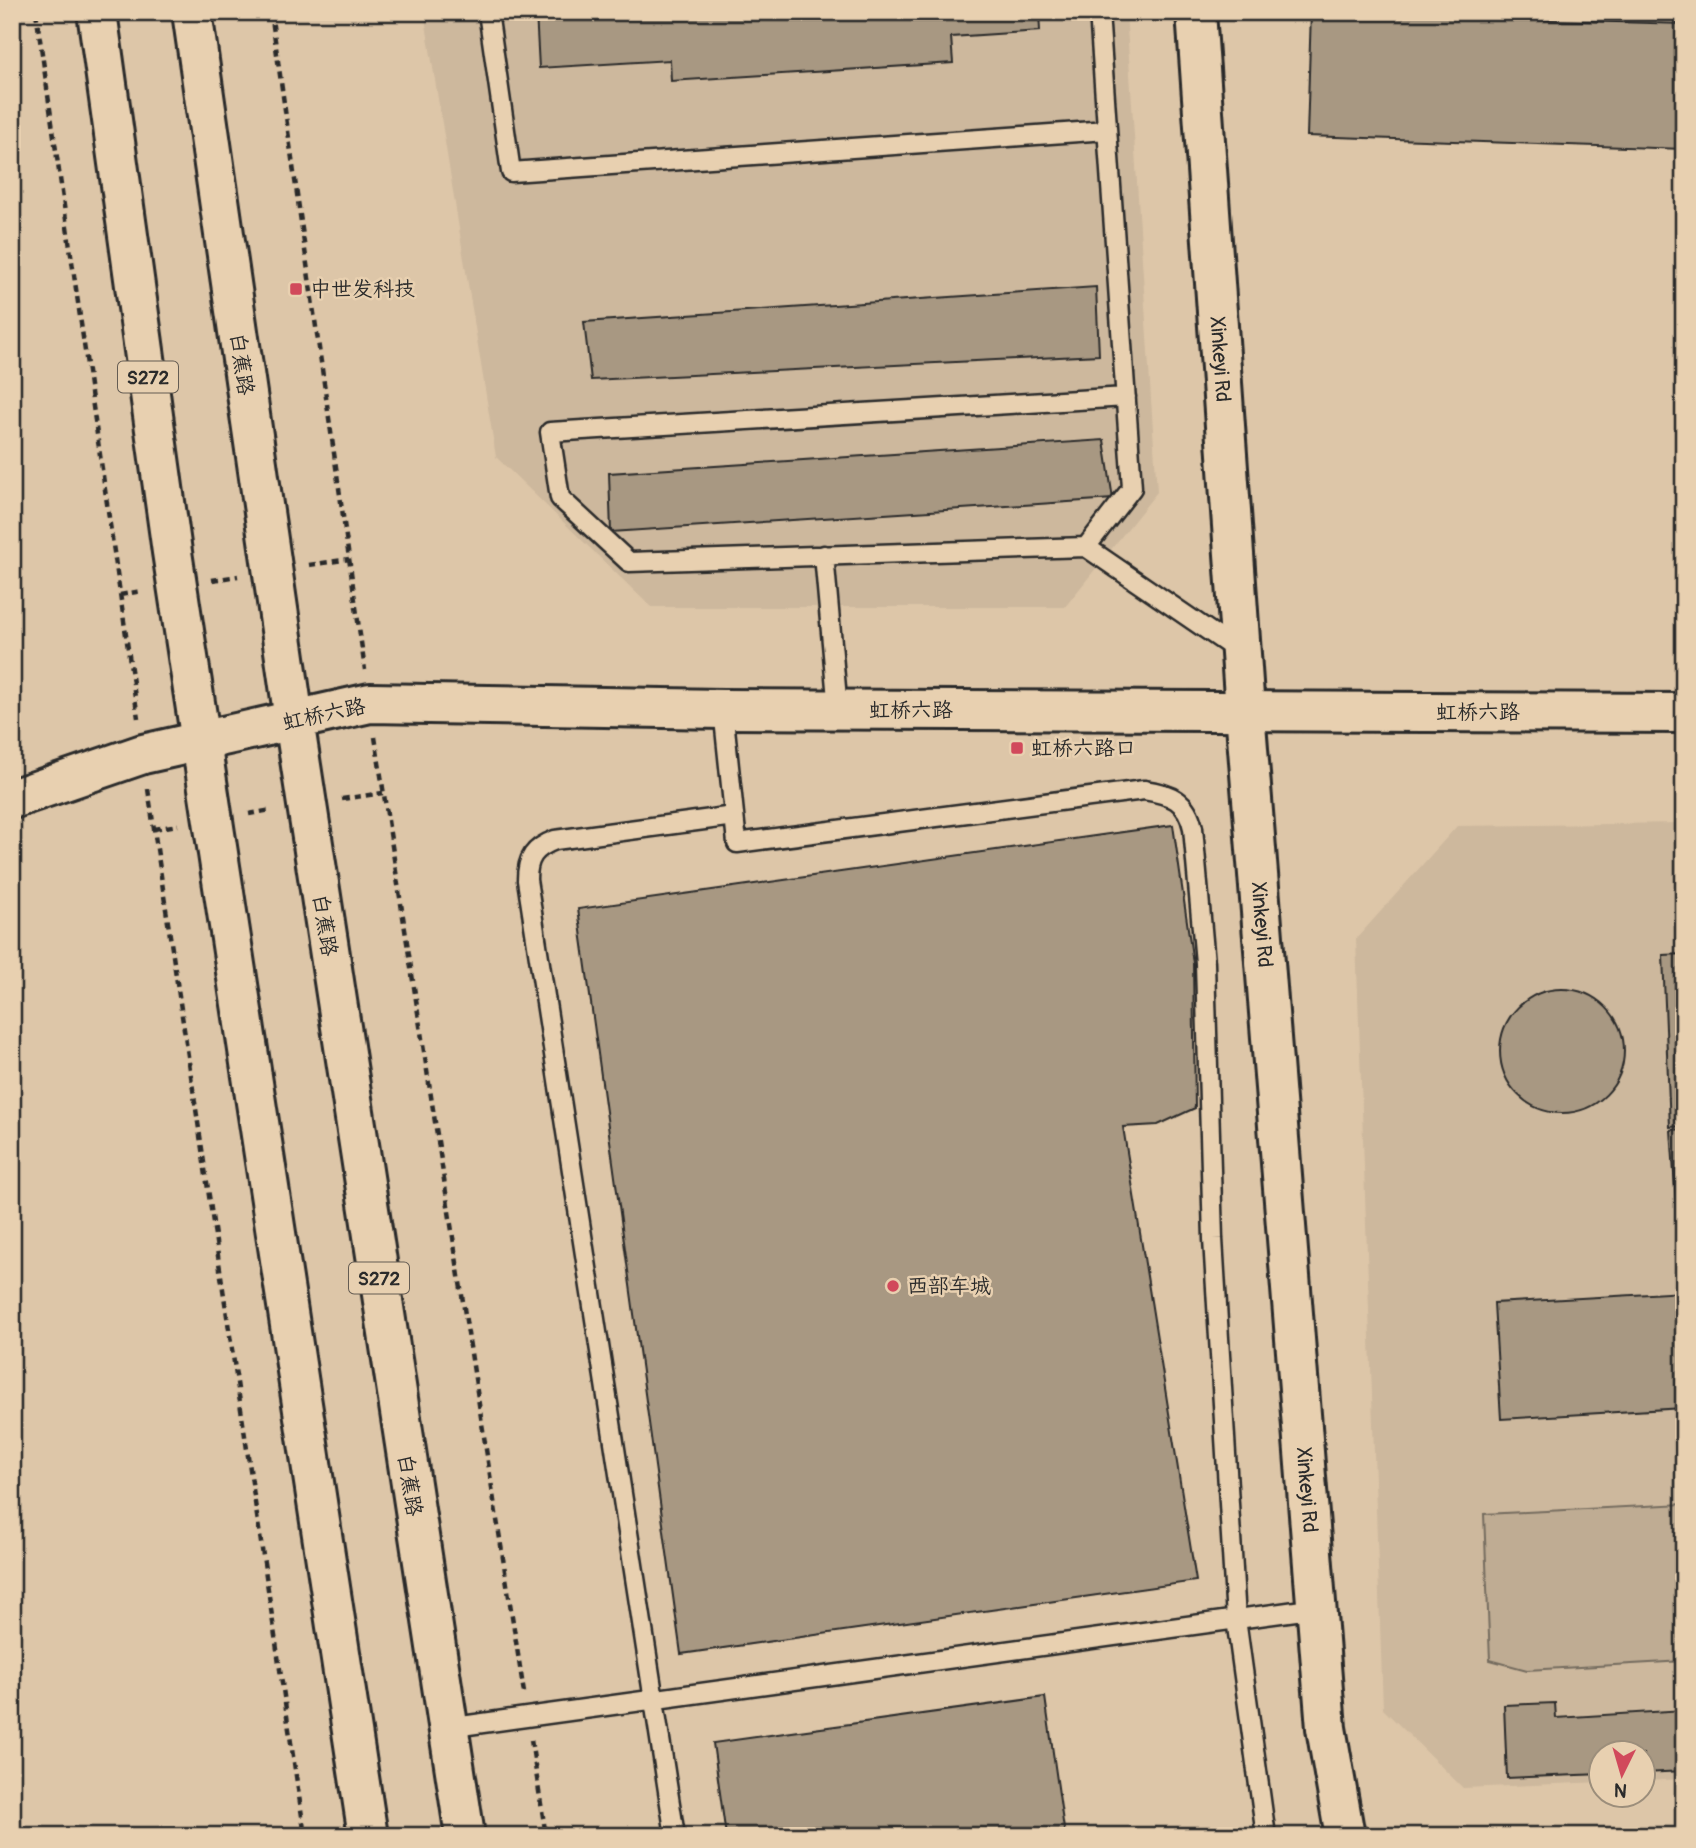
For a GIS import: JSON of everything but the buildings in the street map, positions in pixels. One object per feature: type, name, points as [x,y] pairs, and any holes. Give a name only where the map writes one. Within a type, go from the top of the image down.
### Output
[{"type":"main road","name":"S272","points":[[97,12],[172,552],[368,1836]]},
{"type":"main road","name":"白蕉路","points":[[192,12],[293,720],[465,1836]]},
{"type":"main road","name":"Xinkeyi Rd","points":[[1196,12],[1245,711],[1326,1728],[1345,1836]]},
{"type":"main road","name":"虹桥六路","points":[[12,799],[143,754],[370,703],[838,710],[1684,713]]},
{"type":"lane","points":[[488,12],[512,172],[1107,130]]},
{"type":"lane","points":[[1086,547],[1132,488],[1099,12]]},
{"type":"lane","points":[[1126,397],[550,432],[560,498],[629,562],[1086,547],[1241,653]]},
{"type":"lane","points":[[824,555],[838,710]]},
{"type":"lane","points":[[723,709],[737,843],[1143,790],[1161,793],[1176,800],[1189,813],[1205,963],[1213,1239],[1236,1619],[1266,1836]]},
{"type":"lane","points":[[675,1836],[527,868],[531,856],[541,845],[555,840],[734,816]]},
{"type":"lane","points":[[447,1728],[1317,1608]]},
{"type":"path","points":[[36,12],[143,754],[305,1836]]},
{"type":"path","points":[[271,12],[370,703],[546,1836]]},
{"type":"shaded area","points":[[424,12],[1126,12],[1157,492],[1065,607],[651,607],[496,457]]},
{"type":"shaded area","points":[[1684,823],[1684,1779],[1658,1780],[1658,1740],[1588,1740],[1588,1783],[1463,1788],[1383,1709],[1356,939],[1457,826]]},
{"type":"shaded area","points":[[1684,1504],[1684,1661],[1527,1670],[1490,1660],[1484,1514]]},
{"type":"place","name":"中世发科技","points":[[296,289]]},
{"type":"place","name":"虹桥六路口","points":[[1017,748]]},
{"type":"place","name":"西部车城","points":[[893,1286]]}]
